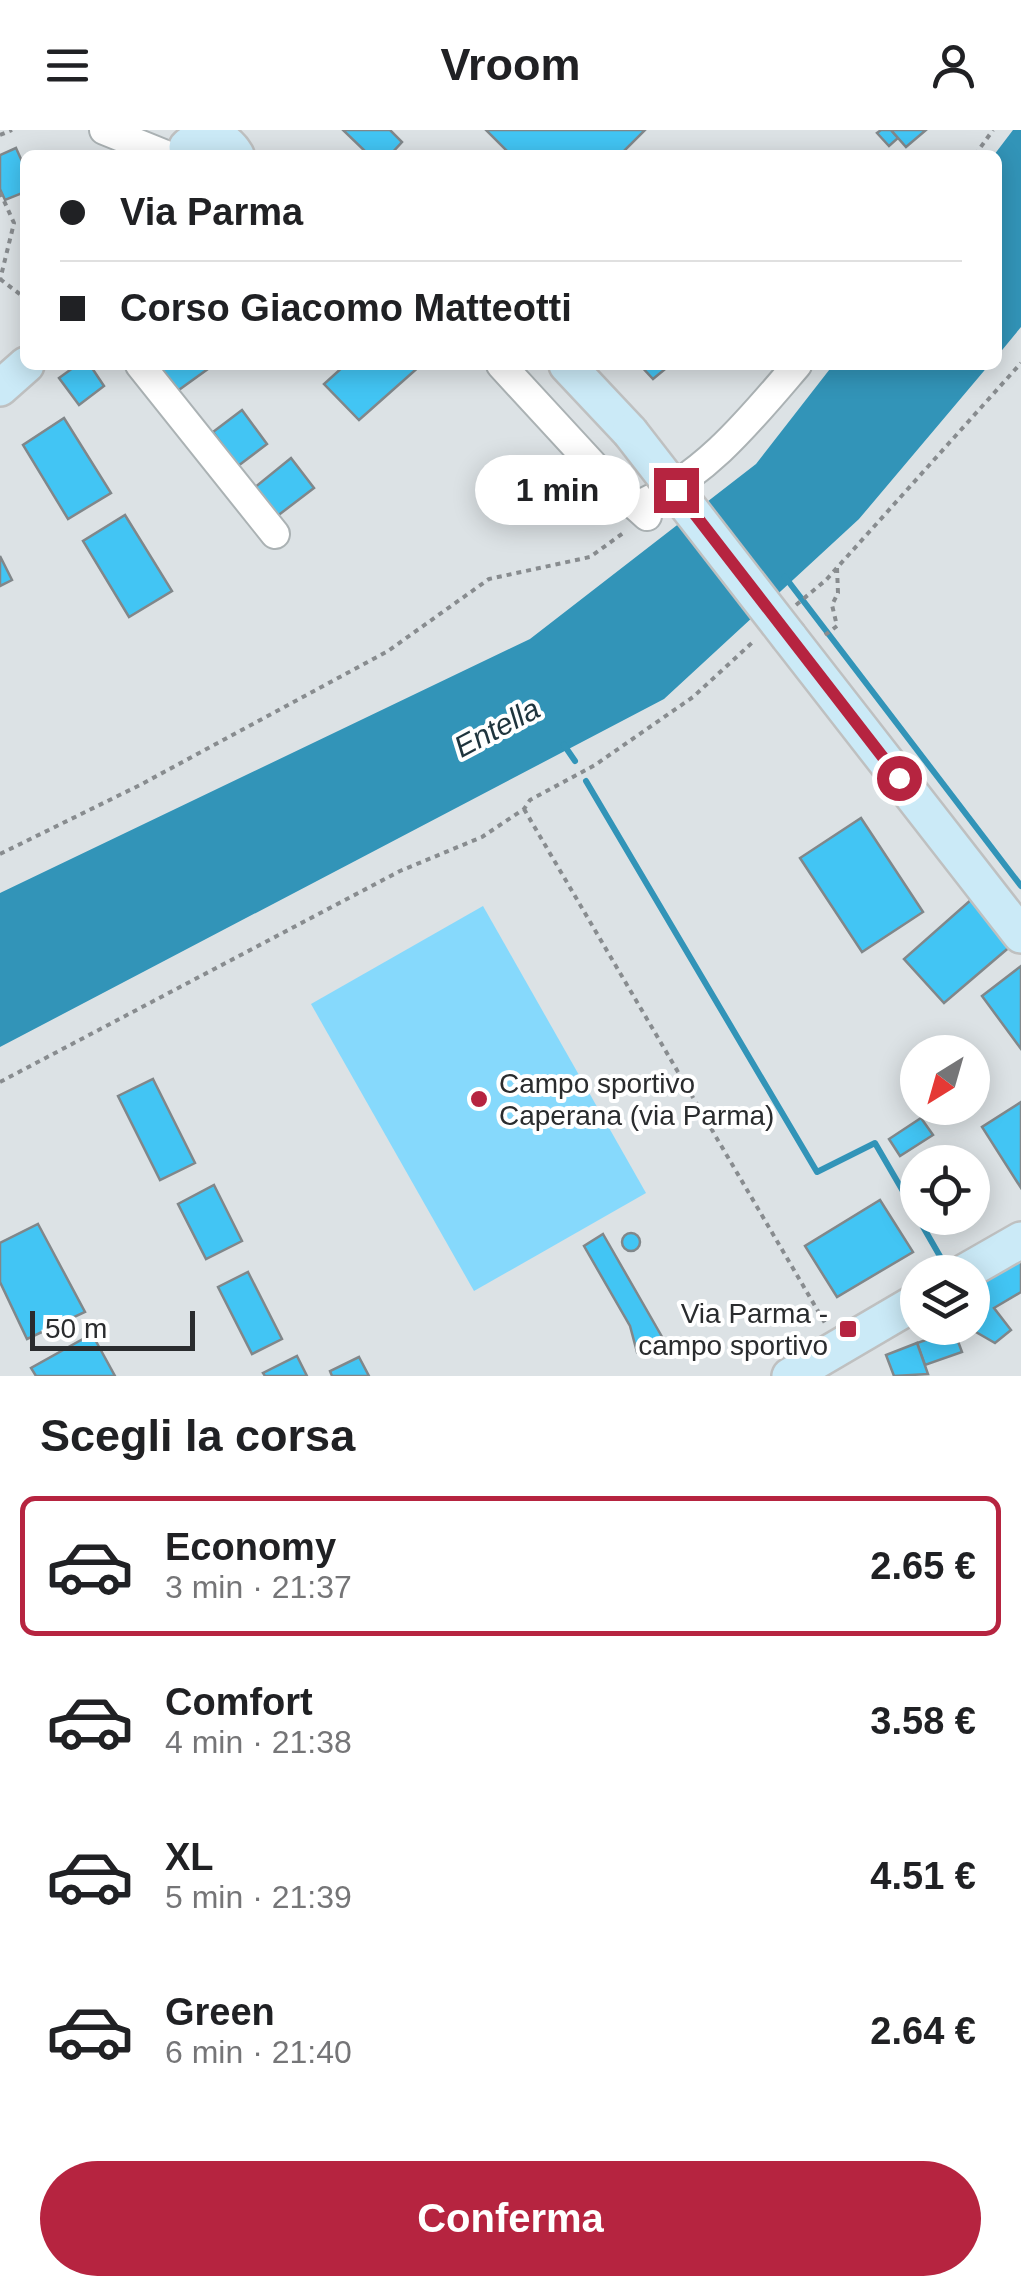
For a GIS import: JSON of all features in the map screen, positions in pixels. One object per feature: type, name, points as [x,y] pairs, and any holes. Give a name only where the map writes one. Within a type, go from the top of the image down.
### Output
[{"type":"main road","points":[[0,388],[20,370]]},
{"type":"main road","points":[[572,370],[630,432],[784,624],[1021,935]]},
{"type":"main road","points":[[990,1258],[1021,1240]]},
{"type":"main road","points":[[790,1376],[900,1312]]},
{"type":"street","points":[[104,130],[199,144]]},
{"type":"street","points":[[144,370],[275,534]]},
{"type":"street","points":[[506,370],[606,480],[642,511],[654,498],[718,454],[794,370]]},
{"type":"path","points":[[0,136],[12,130]]},
{"type":"path","points":[[0,192],[14,223],[0,279],[20,294]]},
{"type":"path","points":[[0,1082],[400,871],[482,837],[524,809],[530,800],[595,765],[693,697],[784,624],[1021,363]]},
{"type":"path","points":[[0,854],[388,651],[489,580],[590,557],[642,511]]},
{"type":"path","points":[[837,566],[838,593],[832,605],[837,626]]},
{"type":"path","points":[[524,809],[839,1348]]},
{"type":"shaded area","name":"Campo sportivo Caperana (via Parma)","points":[[483,906],[646,1193],[474,1291],[311,1004]]},
{"type":"water","points":[[1013,130],[1021,130],[1021,327],[1002,350],[1002,150],[998,150]]},
{"type":"water","name":"Entella","points":[[829,370],[985,370],[859,519],[664,699],[0,1047],[0,893],[530,639],[756,464]]},
{"type":"building","points":[[343,130],[390,130],[402,142],[395,150],[364,150]]},
{"type":"building","points":[[486,130],[645,130],[625,150],[506,150]]},
{"type":"building","points":[[891,130],[898,138],[889,146],[877,133]]},
{"type":"building","points":[[891,130],[926,130],[906,147]]},
{"type":"building","points":[[16,148],[20,157],[20,194],[5,200],[0,189],[0,155]]},
{"type":"building","points":[[70,370],[93,370],[104,386],[79,405],[59,378]]},
{"type":"building","points":[[159,370],[206,370],[176,392]]},
{"type":"building","points":[[339,370],[415,370],[359,420],[324,384]]},
{"type":"building","points":[[645,370],[664,370],[653,379]]},
{"type":"building","points":[[242,410],[267,444],[238,466],[213,432]]},
{"type":"building","points":[[64,418],[111,493],[68,519],[23,445]]},
{"type":"building","points":[[291,458],[314,488],[276,517],[254,488]]},
{"type":"building","points":[[125,515],[172,591],[129,617],[83,541]]},
{"type":"building","points":[[0,556],[12,580],[0,586]]},
{"type":"building","points":[[861,818],[923,912],[862,952],[800,858]]},
{"type":"building","points":[[973,898],[1013,944],[944,1003],[904,959]]},
{"type":"building","points":[[1021,966],[1021,1049],[982,996]]},
{"type":"building","points":[[153,1079],[195,1163],[160,1180],[118,1096]]},
{"type":"building","points":[[1021,1102],[1021,1188],[982,1127]]},
{"type":"building","points":[[910,1125],[926,1125],[933,1135],[917,1145],[900,1145],[900,1156],[889,1139]]},
{"type":"building","points":[[214,1185],[242,1241],[206,1259],[178,1204]]},
{"type":"building","points":[[880,1200],[913,1252],[900,1255],[900,1260],[837,1297],[805,1246]]},
{"type":"building","points":[[38,1224],[85,1312],[27,1339],[0,1282],[0,1243]]},
{"type":"building","points":[[631,1233],[638,1235],[638,1249],[631,1251],[624,1249],[622,1242],[624,1235]]},
{"type":"building","points":[[603,1234],[665,1342],[637,1352],[630,1326],[584,1246]]},
{"type":"building","points":[[1021,1255],[1021,1292],[994,1308],[1011,1330],[995,1343],[990,1340],[990,1274]]},
{"type":"building","points":[[248,1272],[282,1339],[252,1354],[218,1287]]},
{"type":"building","points":[[92,1334],[115,1376],[36,1376],[31,1368]]},
{"type":"building","points":[[918,1345],[959,1345],[962,1352],[925,1365]]},
{"type":"building","points":[[918,1345],[928,1374],[894,1376],[886,1355]]},
{"type":"building","points":[[297,1356],[307,1376],[263,1373]]},
{"type":"building","points":[[359,1357],[369,1376],[332,1376],[330,1371]]},
{"type":"waterway","points":[[785,577],[1021,886]]},
{"type":"waterway","points":[[564,745],[575,761]]},
{"type":"waterway","points":[[586,781],[817,1172],[875,1143],[900,1186]]},
{"type":"waterway","points":[[928,1235],[939,1255]]},
{"type":"place","name":"Campo sportivo Caperana (via Parma)","points":[[479,1099]]},
{"type":"place","name":"Via Parma - campo sportivo","points":[[848,1329]]},
{"type":"route","points":[[676,490],[899,778]]}]
